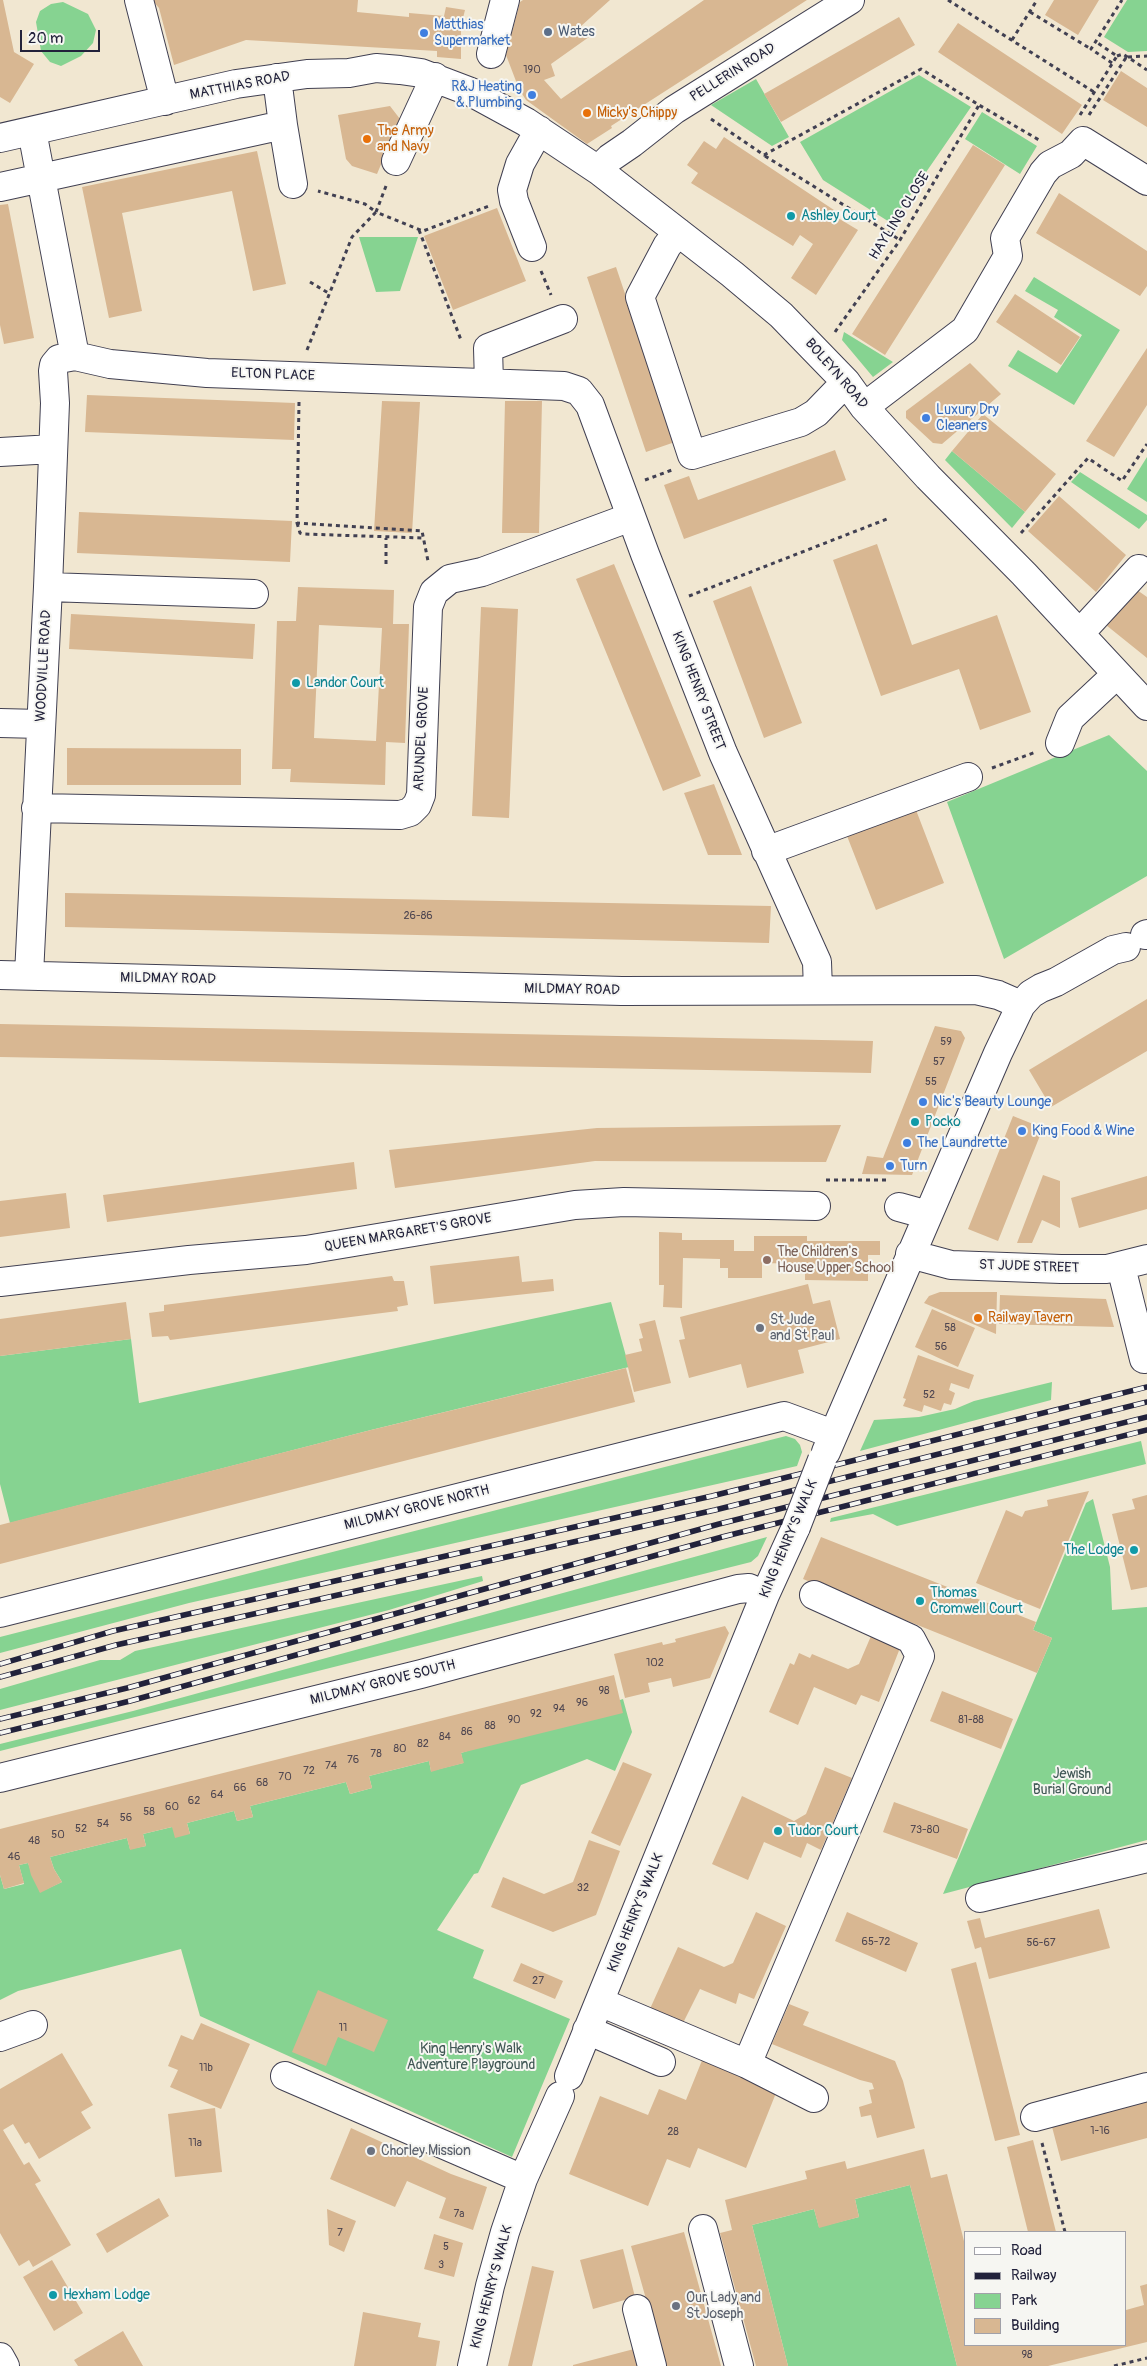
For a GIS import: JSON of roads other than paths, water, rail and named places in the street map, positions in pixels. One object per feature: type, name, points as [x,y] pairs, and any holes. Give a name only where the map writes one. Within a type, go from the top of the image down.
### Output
[{"type":"street","points":[[139,0],[165,101]]},
{"type":"street","points":[[491,54],[505,0]]},
{"type":"street","name":"PELLERIN ROAD","points":[[598,170],[610,158],[686,102],[850,0]]},
{"type":"street","name":"MATTHIAS ROAD","points":[[0,138],[236,84],[277,78],[350,73],[376,68],[400,70],[435,77],[478,96]]},
{"type":"street","points":[[396,161],[435,77]]},
{"type":"street","points":[[277,78],[293,184]]},
{"type":"street","name":"BOLEYN ROAD","points":[[478,96],[539,130],[598,170],[781,315],[846,382],[864,407],[1002,554],[1080,633],[1147,706]]},
{"type":"street","points":[[0,187],[283,125]]},
{"type":"street","points":[[532,247],[512,190],[520,164],[539,130]]},
{"type":"street","points":[[32,131],[41,179],[67,358]]},
{"type":"street","points":[[864,407],[965,330],[1008,256],[1005,238],[1043,173],[1050,165],[1071,154],[1083,141],[1147,181]]},
{"type":"street","points":[[678,232],[667,246],[640,297],[692,455],[801,422],[816,413],[846,382]]},
{"type":"street","points":[[489,383],[488,348],[563,318]]},
{"type":"street","name":"ELTON PLACE","points":[[67,358],[178,370],[564,386],[579,391]]},
{"type":"street","name":"WOODVILLE ROAD","points":[[29,976],[48,587],[53,450],[53,371],[54,365],[67,358]]},
{"type":"street","name":"KING HENRY STREET","points":[[579,391],[590,405],[620,489],[723,753],[817,962],[818,990]]},
{"type":"street","points":[[0,452],[53,450]]},
{"type":"street","name":"ARUNDEL GROVE","points":[[36,808],[400,814],[410,812],[421,795],[428,607],[434,592],[450,579],[482,572],[631,517]]},
{"type":"street","points":[[1080,633],[1139,569]]},
{"type":"street","points":[[48,587],[254,594]]},
{"type":"street","points":[[1060,743],[1070,718],[1117,674]]},
{"type":"street","points":[[0,723],[40,724]]},
{"type":"street","points":[[766,851],[968,777]]},
{"type":"street","points":[[1021,1005],[1031,994],[1114,950],[1139,939]]},
{"type":"street","name":"MILDMAY ROAD","points":[[0,975],[622,991],[976,990],[998,995],[1021,1005]]},
{"type":"street","name":"KING HENRY'S WALK","points":[[472,2366],[490,2286],[505,2232],[523,2179],[600,2002],[765,1595],[796,1527],[833,1434],[998,1053],[1021,1005]]},
{"type":"street","name":"QUEEN MARGARET'S GROVE","points":[[0,1282],[189,1260],[306,1250],[575,1205],[624,1202],[816,1206]]},
{"type":"street","points":[[899,1207],[928,1215]]},
{"type":"street","name":"ST JUDE STREET","points":[[910,1254],[951,1265],[1069,1269],[1107,1269],[1147,1259]]},
{"type":"street","points":[[1121,1267],[1144,1359]]},
{"type":"street","name":"MILDMAY GROVE NORTH","points":[[0,1613],[784,1416],[833,1434]]},
{"type":"street","name":"MILDMAY GROVE SOUTH","points":[[0,1778],[411,1676],[738,1588],[749,1588],[765,1595]]},
{"type":"street","points":[[747,2064],[920,1656],[911,1639],[814,1595]]},
{"type":"street","points":[[980,1898],[1147,1858]]},
{"type":"street","points":[[600,2002],[747,2064],[814,2098]]},
{"type":"street","points":[[0,2037],[32,2026]]},
{"type":"street","points":[[588,2030],[661,2062]]},
{"type":"street","points":[[285,2076],[523,2179]]},
{"type":"street","points":[[1036,2117],[1147,2087]]},
{"type":"street","points":[[703,2229],[739,2366]]},
{"type":"street","points":[[637,2309],[652,2366]]},
{"type":"street","points":[[0,2357],[5,2366]]},
{"type":"railway","points":[[0,1664],[113,1631],[712,1496],[1147,1387]]},
{"type":"railway","points":[[0,1677],[116,1645],[715,1510],[1147,1402]]},
{"type":"railway","points":[[0,1719],[127,1688],[719,1524],[1147,1417]]},
{"type":"railway","points":[[0,1733],[130,1701],[722,1537],[1147,1430]]},
{"type":"place","name":"Wates","points":[[548,32]]},
{"type":"place","name":"Matthias Supermarket","points":[[424,33]]},
{"type":"place","name":"R&J Heating & Plumbing","points":[[532,95]]},
{"type":"place","name":"Micky's Chippy","points":[[587,113]]},
{"type":"place","name":"The Army and Navy","points":[[367,139]]},
{"type":"place","name":"Ashley Court","points":[[791,216]]},
{"type":"place","name":"Luxury Dry Cleaners","points":[[926,418]]},
{"type":"place","name":"Landor Court","points":[[296,683]]},
{"type":"place","name":"Nic's Beauty Lounge","points":[[923,1102]]},
{"type":"place","name":"Pocko","points":[[915,1122]]},
{"type":"place","name":"King Food & Wine","points":[[1022,1131]]},
{"type":"place","name":"The Laundrette","points":[[907,1143]]},
{"type":"place","name":"Turn","points":[[890,1166]]},
{"type":"place","name":"The Children's House Upper School","points":[[767,1260]]},
{"type":"place","name":"Railway Tavern","points":[[978,1318]]},
{"type":"place","name":"St Jude and St Paul","points":[[760,1328]]},
{"type":"place","name":"The Lodge","points":[[1134,1550]]},
{"type":"place","name":"Thomas Cromwell Court","points":[[920,1601]]},
{"type":"place","name":"Tudor Court","points":[[778,1831]]},
{"type":"place","name":"Chorley Mission","points":[[371,2151]]},
{"type":"place","name":"Hexham Lodge","points":[[53,2295]]},
{"type":"place","name":"Our Lady and St Joseph","points":[[676,2306]]},
{"type":"park label","name":"Jewish Burial Ground","points":[[1072,1782]]},
{"type":"park label","name":"King Henry's Walk Adventure Playground","points":[[471,2058]]}]
